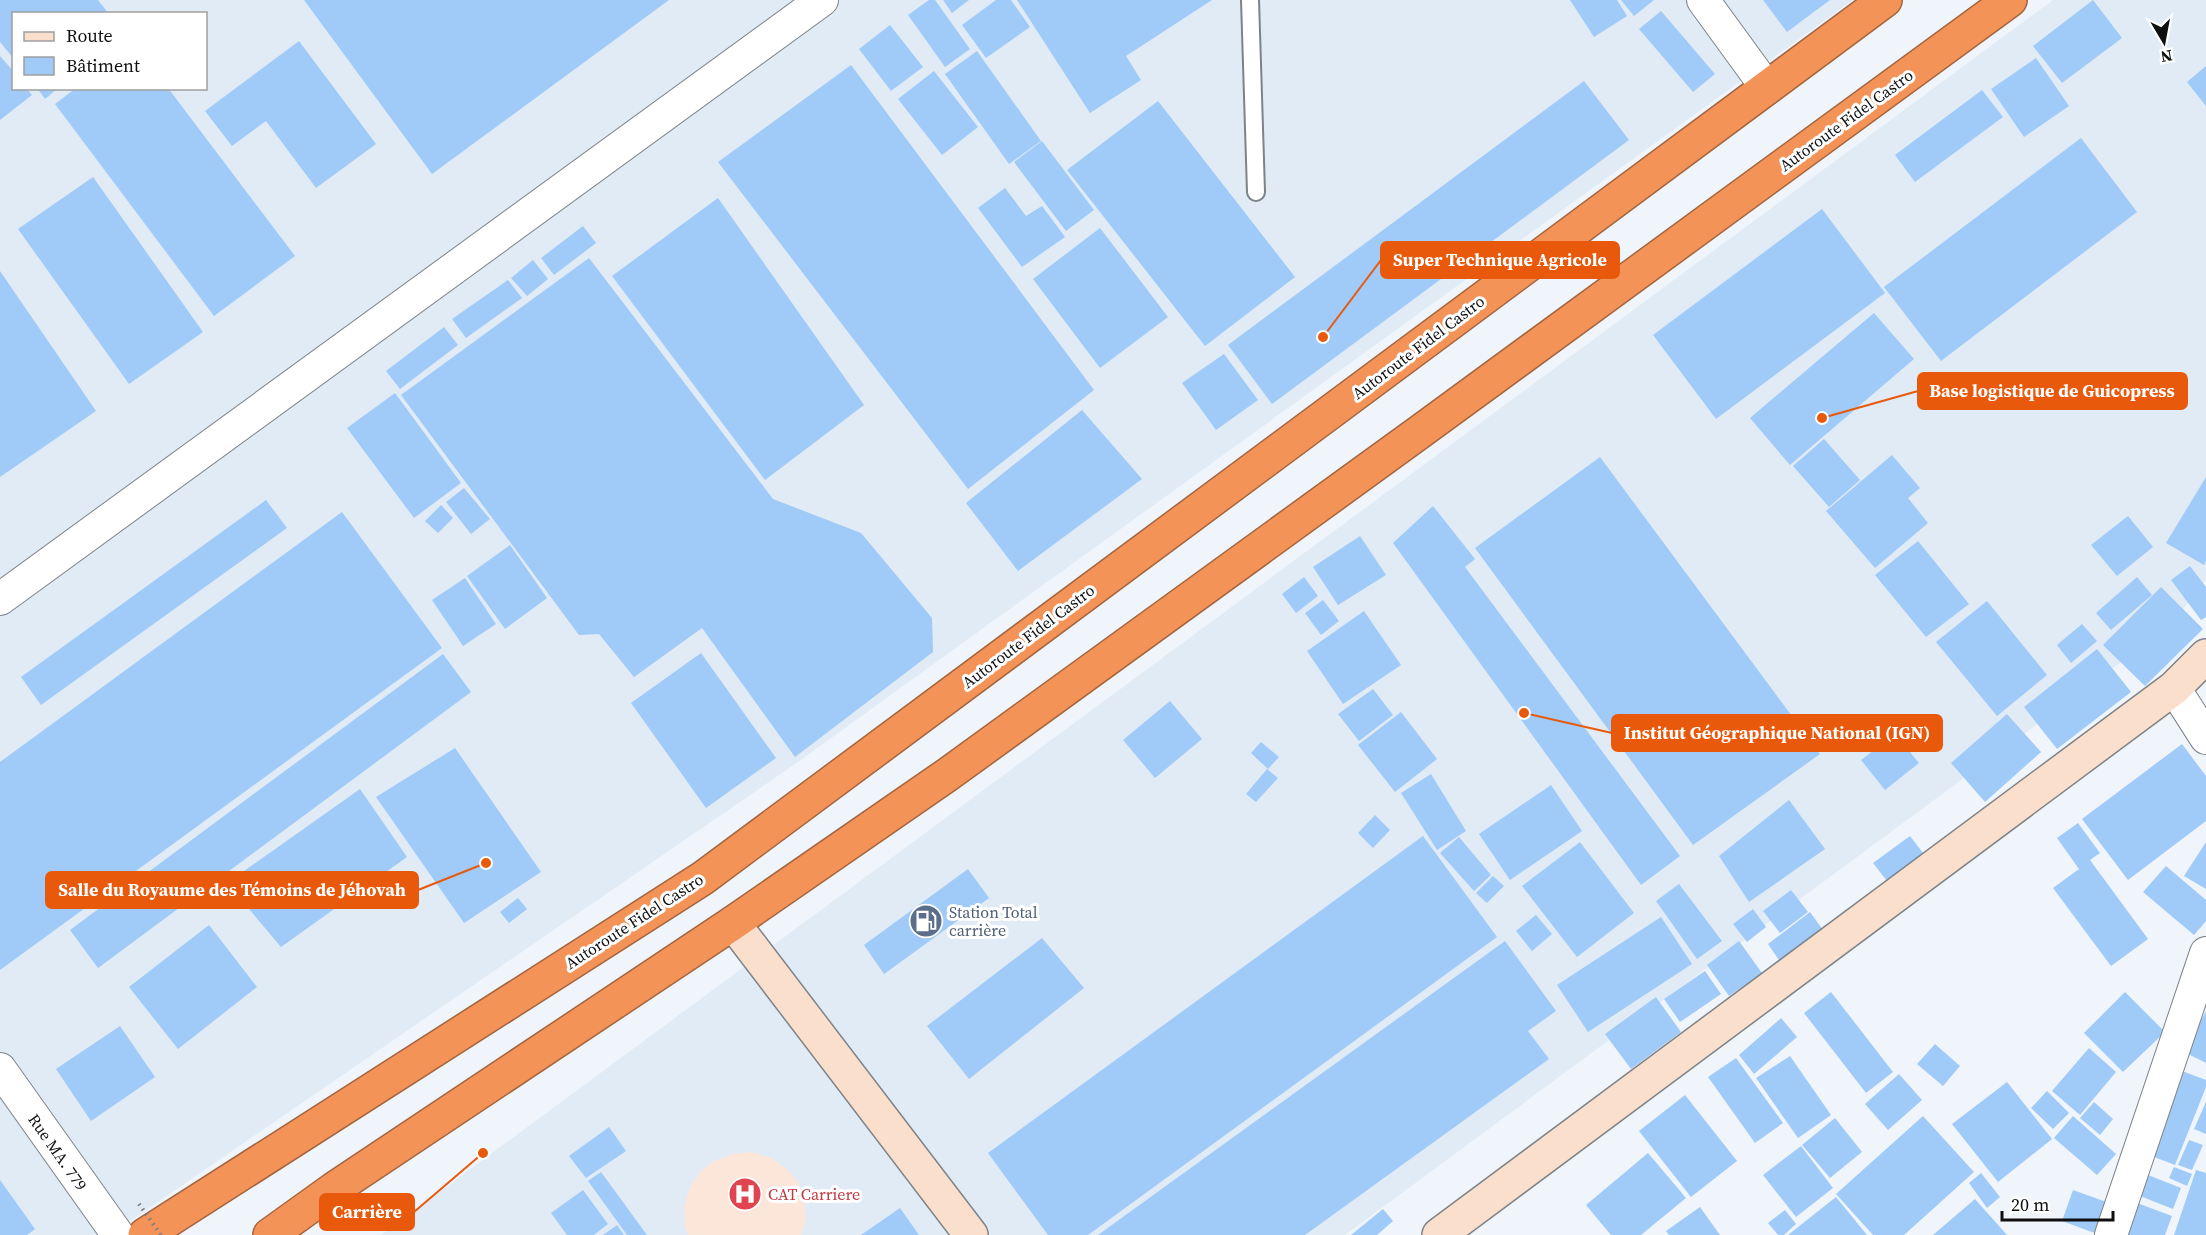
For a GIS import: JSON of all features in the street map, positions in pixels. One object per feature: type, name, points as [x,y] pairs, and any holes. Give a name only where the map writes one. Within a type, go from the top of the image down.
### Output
[{"type":"highway","name":"Autoroute Fidel Castro","points":[[142,1220],[703,878],[1885,0]]},
{"type":"highway","name":"Autoroute Fidel Castro","points":[[270,1235],[334,1189],[733,924],[947,775],[2010,0]]},
{"type":"street","points":[[0,599],[822,0]]},
{"type":"street","points":[[1703,0],[1767,88]]},
{"type":"street","points":[[1439,1235],[2174,688],[2206,656]]},
{"type":"street","points":[[2174,688],[2206,738]]},
{"type":"street","points":[[733,924],[971,1235]]},
{"type":"street","points":[[2111,1235],[2206,953]]},
{"type":"street","name":"Rue MA. 779","points":[[0,1069],[118,1235]]},
{"type":"lane","points":[[1251,0],[1256,192]]},
{"type":"path","points":[[142,1220],[161,1235]]},
{"type":"shaded area","points":[[0,0],[1853,0],[798,762],[110,1235],[0,1235]]},
{"type":"shaded area","points":[[2053,0],[2206,0],[2206,579],[2170,626],[1345,1235],[381,1235]]},
{"type":"shaded area","name":"CAT Carriere","points":[[751,1152],[769,1157],[786,1168],[798,1182],[804,1200],[806,1219],[801,1235],[688,1235],[685,1227],[684,1207],[689,1189],[699,1173],[714,1161],[732,1154]]},
{"type":"building","points":[[0,0],[98,0],[107,12],[12,12],[12,57],[0,42]]},
{"type":"building","points":[[304,0],[669,0],[432,174]]},
{"type":"building","points":[[929,0],[935,0],[970,49],[945,67],[908,15]]},
{"type":"building","points":[[943,0],[969,0],[952,13]]},
{"type":"building","points":[[996,0],[1011,0],[1030,27],[986,58],[962,25]]},
{"type":"building","points":[[1017,0],[1212,0],[1126,56],[1141,80],[1090,113]]},
{"type":"building","points":[[1570,0],[1617,0],[1627,16],[1594,37]]},
{"type":"building","points":[[1621,0],[1654,0],[1634,16]]},
{"type":"building","points":[[1763,0],[1830,0],[1787,32]]},
{"type":"building","points":[[2093,0],[2122,38],[2062,83],[2033,46]]},
{"type":"building","points":[[1661,11],[1715,74],[1693,92],[1639,29]]},
{"type":"building","points":[[890,25],[923,67],[891,91],[859,49]]},
{"type":"building","points":[[299,41],[376,144],[316,188],[266,121],[232,146],[205,111]]},
{"type":"building","points":[[977,51],[1041,141],[1009,164],[945,74]]},
{"type":"building","points":[[0,56],[12,70],[12,90],[28,90],[32,95],[0,120]]},
{"type":"building","points":[[2036,58],[2069,106],[2024,137],[1991,89]]},
{"type":"building","points":[[851,65],[1094,390],[968,489],[718,162]]},
{"type":"building","points":[[2206,66],[2206,106],[2187,82]]},
{"type":"building","points":[[934,71],[978,127],[942,155],[898,99]]},
{"type":"building","points":[[1584,81],[1629,140],[1272,404],[1228,345]]},
{"type":"building","points":[[38,90],[56,90],[45,99]]},
{"type":"building","points":[[73,90],[170,90],[295,256],[214,316],[55,104]]},
{"type":"building","points":[[1982,90],[2003,117],[1915,182],[1895,155]]},
{"type":"building","points":[[1158,101],[1295,277],[1205,346],[1067,170]]},
{"type":"building","points":[[2081,138],[2137,212],[1941,361],[1884,287]]},
{"type":"building","points":[[1042,141],[1094,210],[1066,231],[1014,162]]},
{"type":"building","points":[[93,177],[203,332],[129,384],[18,229]]},
{"type":"building","points":[[1005,188],[1026,216],[1042,206],[1065,237],[1022,267],[978,208]]},
{"type":"building","points":[[718,198],[864,405],[765,480],[612,276]]},
{"type":"building","points":[[1822,209],[1885,293],[1716,419],[1653,335]]},
{"type":"building","points":[[583,226],[596,243],[554,275],[541,258]]},
{"type":"building","points":[[1100,228],[1168,317],[1100,368],[1033,279]]},
{"type":"building","points":[[589,258],[773,499],[861,533],[932,618],[933,652],[795,757],[702,628],[634,677],[599,634],[579,635],[401,395]]},
{"type":"building","points":[[533,260],[548,279],[527,296],[511,278]]},
{"type":"building","points":[[0,271],[96,411],[0,477]]},
{"type":"building","points":[[508,280],[522,298],[466,338],[452,319]]},
{"type":"building","points":[[1874,313],[1914,359],[1790,465],[1750,418]]},
{"type":"building","points":[[444,327],[458,345],[400,389],[386,371]]},
{"type":"building","points":[[1224,354],[1258,400],[1216,430],[1182,383]]},
{"type":"building","points":[[395,393],[461,483],[414,518],[347,428]]},
{"type":"building","points":[[1082,410],[1142,479],[1018,571],[966,503]]},
{"type":"building","points":[[1824,439],[1860,480],[1829,507],[1793,466]]},
{"type":"building","points":[[1892,455],[1920,488],[1908,498],[1928,523],[1875,568],[1826,511]]},
{"type":"building","points":[[1600,457],[1820,754],[1693,845],[1475,548]]},
{"type":"building","points":[[2206,477],[2206,561],[2204,565],[2166,543]]},
{"type":"building","points":[[464,488],[490,519],[471,534],[446,502]]},
{"type":"building","points":[[266,500],[287,528],[41,705],[21,677]]},
{"type":"building","points":[[441,505],[453,518],[438,533],[425,521]]},
{"type":"building","points":[[1433,506],[1475,559],[1465,567],[1680,856],[1641,885],[1393,543]]},
{"type":"building","points":[[342,512],[442,648],[0,970],[0,762]]},
{"type":"building","points":[[2128,516],[2153,547],[2117,576],[2091,545]]},
{"type":"building","points":[[1360,536],[1386,575],[1338,605],[1313,567]]},
{"type":"building","points":[[1918,541],[1969,604],[1926,637],[1875,575]]},
{"type":"building","points":[[510,545],[547,598],[505,629],[467,576]]},
{"type":"building","points":[[2190,566],[2206,587],[2206,617],[2201,620],[2171,580]]},
{"type":"building","points":[[1304,577],[1318,596],[1296,613],[1282,594]]},
{"type":"building","points":[[2137,577],[2152,595],[2111,630],[2096,613]]},
{"type":"building","points":[[465,578],[496,624],[463,646],[432,600]]},
{"type":"building","points":[[2161,587],[2203,629],[2145,686],[2103,645]]},
{"type":"building","points":[[1323,600],[1339,621],[1321,635],[1305,613]]},
{"type":"building","points":[[1987,601],[2047,675],[1997,716],[1936,642]]},
{"type":"building","points":[[1364,611],[1401,665],[1343,704],[1307,651]]},
{"type":"building","points":[[2082,624],[2097,641],[2071,663],[2057,645]]},
{"type":"building","points":[[2097,649],[2131,692],[2057,749],[2024,707]]},
{"type":"building","points":[[701,653],[776,758],[706,808],[631,703]]},
{"type":"building","points":[[443,654],[471,692],[98,968],[70,930]]},
{"type":"building","points":[[1373,689],[1393,715],[1359,741],[1338,714]]},
{"type":"building","points":[[1170,701],[1202,739],[1155,778],[1123,740]]},
{"type":"building","points":[[1401,712],[1437,759],[1395,792],[1358,745]]},
{"type":"building","points":[[2007,714],[2041,752],[1985,802],[1951,763]]},
{"type":"building","points":[[1895,734],[1919,763],[1885,790],[1861,760]]},
{"type":"building","points":[[1261,742],[1279,757],[1268,769],[1251,753]]},
{"type":"building","points":[[2182,744],[2206,776],[2206,821],[2128,880],[2082,819]]},
{"type":"building","points":[[455,748],[541,872],[464,923],[376,797]]},
{"type":"building","points":[[1267,769],[1278,778],[1256,802],[1246,794]]},
{"type":"building","points":[[1431,774],[1466,831],[1437,850],[1401,793]]},
{"type":"building","points":[[1551,785],[1582,831],[1510,880],[1479,834]]},
{"type":"building","points":[[360,789],[407,857],[281,947],[227,883]]},
{"type":"building","points":[[1789,800],[1825,849],[1749,902],[1719,856]]},
{"type":"building","points":[[1375,815],[1390,830],[1373,848],[1358,833]]},
{"type":"building","points":[[2078,823],[2100,853],[2090,860],[2148,939],[2111,966],[2053,888],[2079,869],[2057,838]]},
{"type":"building","points":[[1423,836],[1497,937],[1088,1235],[1048,1235],[988,1153]]},
{"type":"building","points":[[1910,836],[1923,853],[1887,881],[1873,863]]},
{"type":"building","points":[[1459,837],[1491,875],[1474,891],[1440,853]]},
{"type":"building","points":[[1580,842],[1634,913],[1577,957],[1522,886]]},
{"type":"building","points":[[2206,842],[2206,889],[2184,876]]},
{"type":"building","points":[[2166,866],[2206,900],[2206,921],[2194,935],[2143,892]]},
{"type":"building","name":"Station Total carrière","points":[[968,869],[989,898],[884,974],[864,945]]},
{"type":"building","points":[[1493,876],[1504,886],[1487,903],[1476,893]]},
{"type":"building","points":[[1679,884],[1722,941],[1697,959],[1656,901]]},
{"type":"building","points":[[1791,890],[1808,912],[1780,933],[1763,911]]},
{"type":"building","points":[[518,898],[527,909],[509,923],[500,912]]},
{"type":"building","points":[[1753,909],[1766,927],[1747,942],[1733,924]]},
{"type":"building","points":[[1810,912],[1823,930],[1781,963],[1768,944]]},
{"type":"building","points":[[1536,915],[1552,934],[1532,951],[1516,931]]},
{"type":"building","points":[[1661,917],[1692,964],[1588,1032],[1557,985]]},
{"type":"building","points":[[209,925],[257,987],[178,1049],[129,987]]},
{"type":"building","points":[[1042,938],[1084,988],[969,1079],[927,1026]]},
{"type":"building","points":[[1505,941],[1556,1011],[1528,1031],[1549,1059],[1305,1235],[1098,1235]]},
{"type":"building","points":[[1739,941],[1762,973],[1729,996],[1707,965]]},
{"type":"building","points":[[1705,971],[1721,994],[1680,1022],[1664,999]]},
{"type":"building","points":[[1831,992],[1893,1072],[1866,1093],[1804,1013]]},
{"type":"building","points":[[2125,992],[2165,1032],[2123,1072],[2084,1033]]},
{"type":"building","points":[[1656,997],[1681,1032],[1631,1069],[1605,1034]]},
{"type":"building","points":[[2206,1011],[2206,1063],[2184,1052]]},
{"type":"building","points":[[1781,1018],[1797,1037],[1754,1074],[1739,1055]]},
{"type":"building","points":[[120,1026],[155,1077],[91,1121],[56,1069]]},
{"type":"building","points":[[1935,1044],[1960,1066],[1943,1086],[1917,1064]]},
{"type":"building","points":[[2089,1048],[2116,1072],[2080,1115],[2052,1091]]},
{"type":"building","points":[[1790,1056],[1831,1115],[1798,1138],[1756,1078]]},
{"type":"building","points":[[1736,1058],[1783,1123],[1755,1143],[1708,1077]]},
{"type":"building","points":[[2182,1071],[2206,1080],[2206,1087],[2175,1165],[2149,1155]]},
{"type":"building","points":[[1899,1074],[1922,1100],[1888,1130],[1865,1104]]},
{"type":"building","points":[[2007,1082],[2052,1139],[1998,1182],[1952,1124]]},
{"type":"building","points":[[2047,1091],[2069,1113],[2053,1129],[2031,1108]]},
{"type":"building","points":[[1685,1095],[1737,1161],[1691,1197],[1639,1131]]},
{"type":"building","points":[[2094,1102],[2113,1119],[2100,1135],[2080,1118]]},
{"type":"building","points":[[2206,1102],[2206,1134],[2194,1129]]},
{"type":"building","points":[[1923,1116],[1974,1172],[1904,1235],[1873,1235],[1836,1194]]},
{"type":"building","points":[[2073,1116],[2116,1154],[2097,1175],[2054,1138]]},
{"type":"building","points":[[1835,1118],[1862,1152],[1830,1178],[1802,1145]]},
{"type":"building","points":[[609,1127],[626,1151],[586,1178],[569,1156]]},
{"type":"building","points":[[2189,1140],[2203,1145],[2192,1170],[2178,1165]]},
{"type":"building","points":[[1801,1146],[1833,1188],[1796,1217],[1763,1175]]},
{"type":"building","points":[[1648,1153],[1686,1198],[1641,1235],[1611,1235],[1586,1205]]},
{"type":"building","points":[[2174,1167],[2192,1174],[2187,1186],[2169,1178]]},
{"type":"building","points":[[2196,1170],[2206,1173],[2206,1235],[2174,1235]]},
{"type":"building","points":[[601,1172],[647,1235],[627,1235],[588,1181]]},
{"type":"building","points":[[1981,1173],[2000,1197],[1987,1208],[1969,1183]]},
{"type":"building","points":[[2148,1175],[2181,1188],[2173,1209],[2140,1196]]},
{"type":"building","points":[[0,1180],[35,1229],[27,1235],[0,1235]]},
{"type":"building","points":[[583,1190],[608,1224],[594,1235],[567,1235],[551,1213]]},
{"type":"building","points":[[2073,1190],[2112,1204],[2100,1235],[2062,1221]]},
{"type":"building","points":[[1836,1197],[1867,1235],[1788,1235]]},
{"type":"building","points":[[1975,1199],[2007,1235],[1933,1235]]},
{"type":"building","points":[[2137,1203],[2172,1216],[2165,1235],[2125,1235]]},
{"type":"building","points":[[1700,1207],[1720,1235],[1669,1235],[1666,1231]]},
{"type":"building","points":[[900,1208],[919,1235],[861,1235]]},
{"type":"building","points":[[1383,1209],[1393,1221],[1377,1235],[1351,1235]]},
{"type":"building","points":[[1785,1210],[1796,1224],[1784,1235],[1778,1235],[1768,1223]]},
{"type":"building","points":[[617,1225],[624,1235],[603,1235]]},
{"type":"place","name":"Super Technique Agricole","points":[[1323,337]]},
{"type":"place","name":"Base logistique de Guicopress","points":[[1822,418]]},
{"type":"place","name":"Institut Géographique National (IGN)","points":[[1524,713]]},
{"type":"place","name":"Salle du Royaume des Témoins de Jéhovah","points":[[486,863]]},
{"type":"place","name":"Station Total carrière","points":[[926,921]]},
{"type":"place","name":"Carrière","points":[[483,1153]]},
{"type":"place","name":"CAT Carriere","points":[[745,1194]]}]
